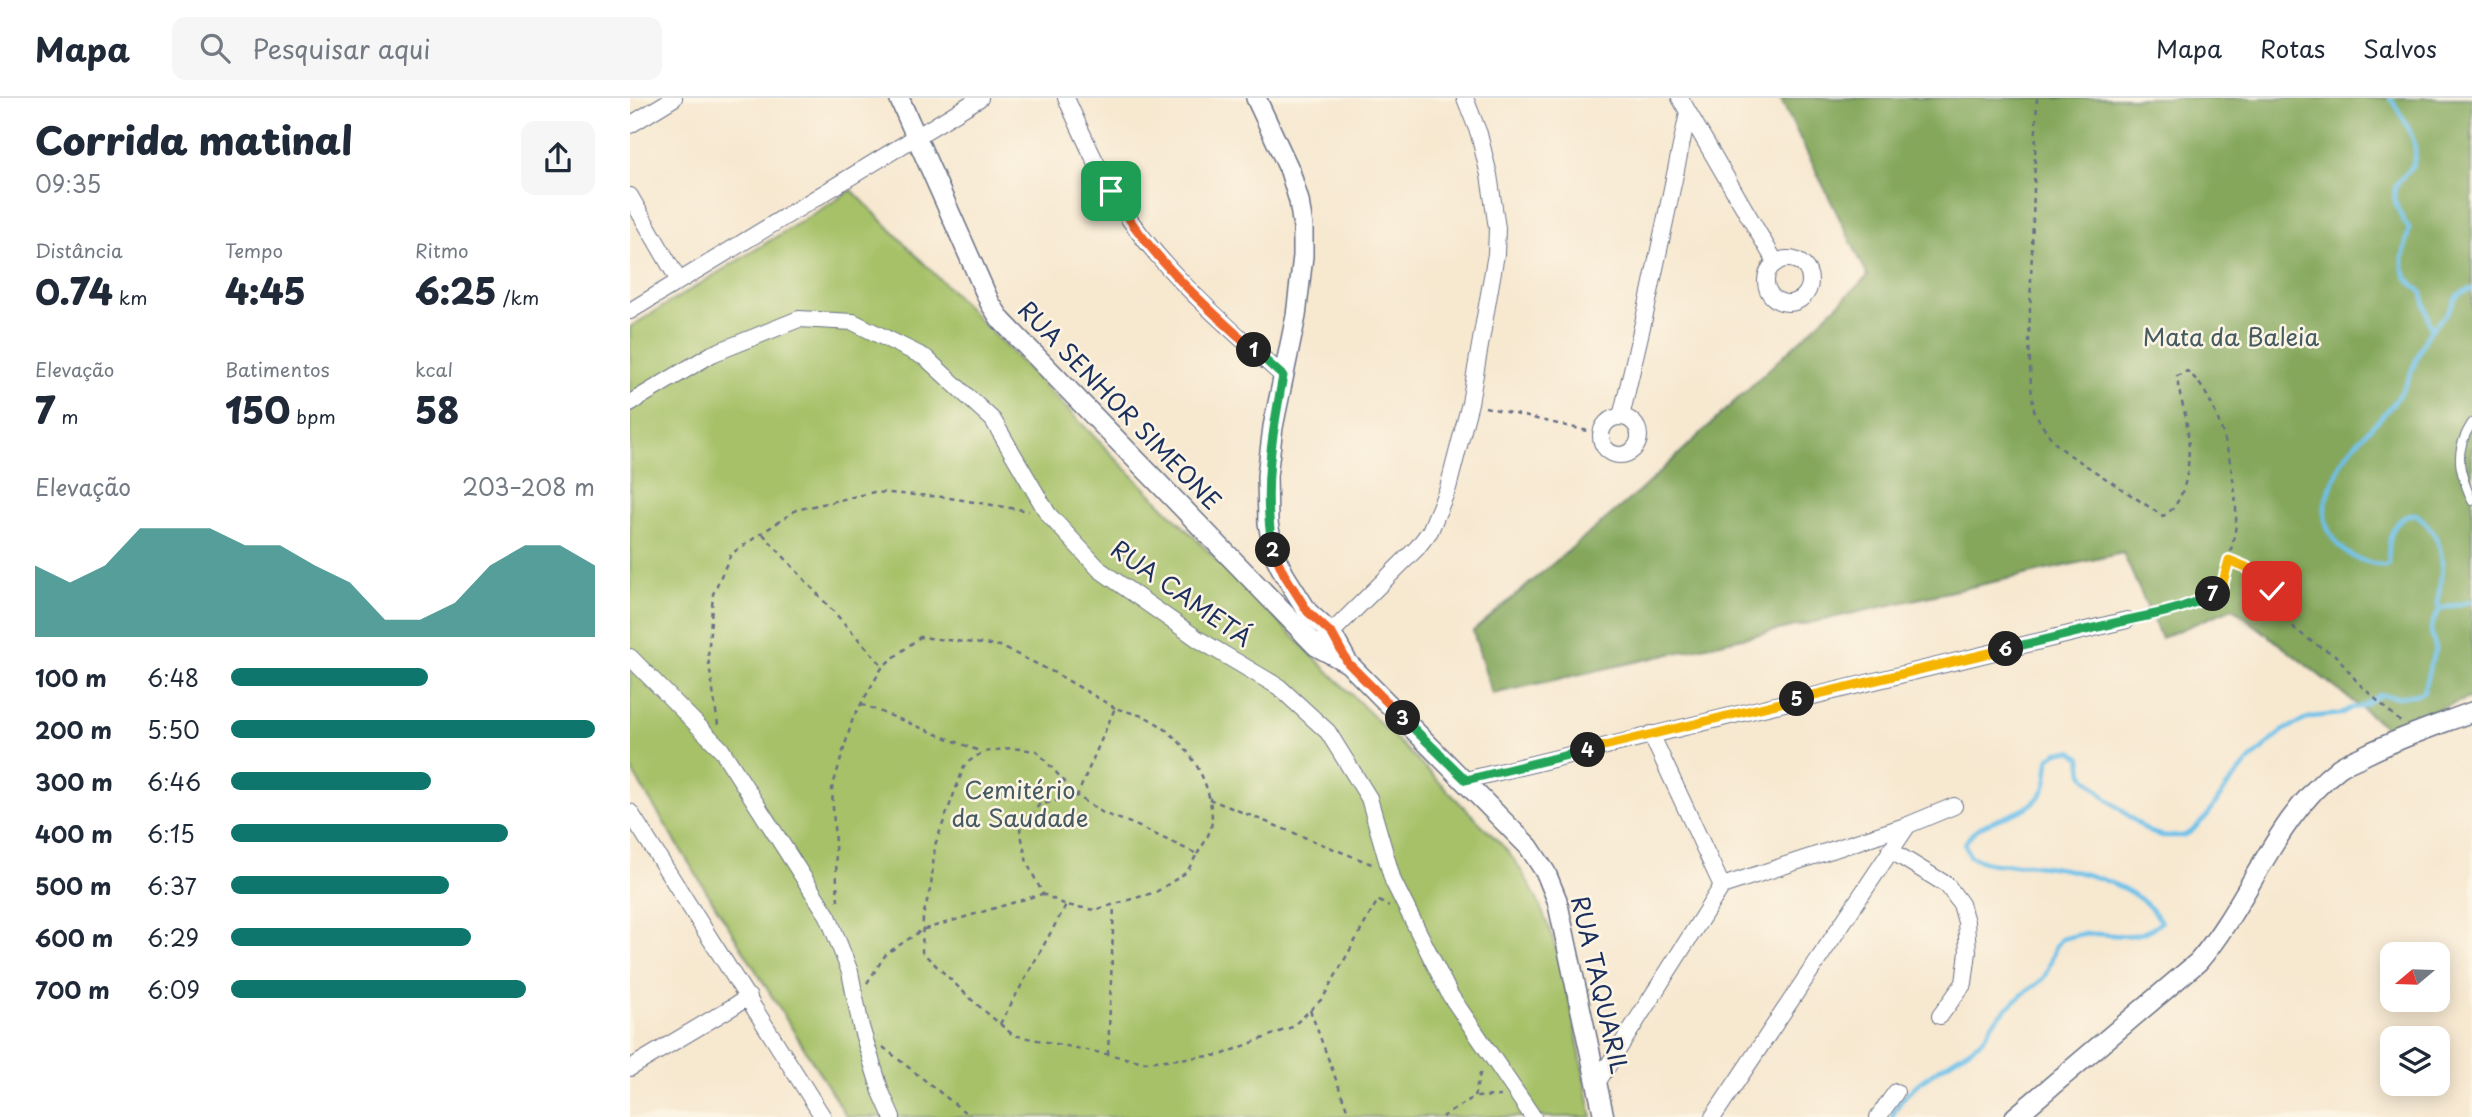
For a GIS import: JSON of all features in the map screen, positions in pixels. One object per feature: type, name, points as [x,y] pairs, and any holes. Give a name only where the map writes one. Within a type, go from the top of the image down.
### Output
[{"type":"street","points":[[630,125],[674,98]]},
{"type":"street","name":"RUA SENHOR SIMEONE","points":[[899,98],[985,291],[1001,320],[1316,646],[1348,663]]},
{"type":"street","points":[[630,311],[980,98]]},
{"type":"street","points":[[1066,98],[1111,191],[1150,248],[1191,293],[1283,376]]},
{"type":"street","name":"RUA TAQUARIL","points":[[1256,98],[1290,171],[1303,227],[1303,256],[1296,316],[1267,476],[1268,523],[1274,554],[1308,612],[1332,634],[1348,663],[1466,780],[1529,847],[1546,873],[1557,900],[1604,1117]]},
{"type":"street","points":[[1316,646],[1332,634],[1417,548],[1430,531],[1448,488],[1470,403],[1496,254],[1497,228],[1484,153],[1465,98]]},
{"type":"street","points":[[1680,98],[1776,262]]},
{"type":"street","points":[[1621,417],[1688,113]]},
{"type":"street","points":[[630,197],[679,281]]},
{"type":"street","name":"RUA CAMETÁ","points":[[630,403],[712,354],[799,318],[853,322],[926,358],[993,420],[1048,514],[1100,570],[1198,639],[1279,687],[1328,732],[1369,797],[1393,881],[1450,995],[1533,1117]]},
{"type":"street","points":[[1621,417],[1633,422],[1639,437],[1630,452],[1618,455],[1608,451],[1601,434],[1608,421],[1621,417]]},
{"type":"street","points":[[1466,780],[2127,620]]},
{"type":"street","points":[[630,657],[721,749],[828,916],[850,972],[861,1027],[881,1092],[892,1117]]},
{"type":"street","points":[[2015,1117],[2198,962],[2214,943],[2278,838],[2304,803],[2340,768],[2382,746],[2472,712]]},
{"type":"street","points":[[1651,734],[1722,886]]},
{"type":"street","points":[[1597,1083],[1722,886],[1908,825],[1954,806]]},
{"type":"street","points":[[630,812],[823,1117]]},
{"type":"street","points":[[1713,1117],[1908,825]]},
{"type":"street","points":[[1890,850],[1947,885],[1961,904],[1966,922],[1968,952],[1964,983],[1940,1016]]},
{"type":"street","points":[[630,1068],[749,997]]},
{"type":"street","points":[[1878,1117],[1896,1092]]},
{"type":"lane","points":[[2472,423],[2460,441],[2462,477],[2472,501]]},
{"type":"path","points":[[2037,98],[2029,340],[2034,410],[2040,424],[2067,453],[2163,516],[2173,510],[2182,495],[2185,481],[2188,426],[2177,376],[2187,371],[2196,377],[2214,406],[2226,442],[2236,523],[2221,590],[2173,611],[2127,620]]},
{"type":"path","points":[[1470,403],[1601,434]]},
{"type":"path","points":[[721,749],[708,657],[713,594],[731,554],[796,510],[874,492],[944,497],[1048,514]]},
{"type":"path","points":[[762,533],[883,666]]},
{"type":"path","points":[[2229,560],[2246,567],[2261,578],[2284,603],[2287,616],[2295,629],[2337,656],[2358,683],[2414,734]]},
{"type":"path","points":[[838,908],[832,789],[853,718],[883,666],[920,637],[1000,646],[1055,673],[1115,708],[1151,719],[1180,741],[1205,781],[1212,821],[1206,841],[1187,872],[1156,892],[1095,910],[1066,905],[1043,894],[1027,863],[1020,829],[1039,804],[1077,796]]},
{"type":"path","points":[[861,704],[983,752]]},
{"type":"path","points":[[1077,796],[1115,708]]},
{"type":"path","points":[[1197,854],[1103,813],[1077,796],[1037,751],[1011,748],[983,752],[965,764],[935,845],[931,886],[923,916],[922,952],[1013,1035],[1108,1055],[1145,1062],[1221,1055],[1292,1027],[1323,998],[1378,900],[1390,872],[1209,799]]},
{"type":"path","points":[[856,1001],[886,954],[922,930],[1043,894]]},
{"type":"path","points":[[1378,900],[1389,907]]},
{"type":"path","points":[[1000,1024],[1066,905]]},
{"type":"path","points":[[1108,1055],[1114,905]]},
{"type":"path","points":[[1310,1010],[1350,1117]]},
{"type":"path","points":[[883,1047],[971,1117]]},
{"type":"path","points":[[1474,1097],[1486,1050]]},
{"type":"path","points":[[1442,1117],[1474,1097],[1518,1095]]},
{"type":"green space","name":"Mata da Baleia","points":[[1780,98],[2472,98],[2472,697],[2387,728],[2233,608],[2161,638],[2123,553],[1492,694],[1473,631],[1644,487],[1868,276]]},
{"type":"green space","name":"Cemitério da Saudade","points":[[852,190],[1506,849],[1526,878],[1542,909],[1554,943],[1572,1012],[1592,1117],[847,1117],[630,768],[630,327]]},
{"type":"waterway","points":[[2390,98],[2407,126],[2415,150],[2413,165],[2394,192],[2396,205],[2409,229],[2403,268],[2406,277],[2422,293],[2431,329]]},
{"type":"waterway","points":[[2440,609],[2437,603],[2442,566],[2439,544],[2434,534],[2416,514],[2401,520],[2392,531],[2389,564],[2385,566],[2360,560],[2340,547],[2326,524],[2325,505],[2342,461],[2401,393],[2424,341],[2458,295],[2472,289]]},
{"type":"waterway","points":[[1892,1117],[1909,1092],[1984,1038],[1992,1024],[2042,980],[2061,939],[2082,934],[2134,935],[2152,929],[2161,922],[2136,896],[2102,879],[2044,866],[1989,863],[1969,856],[1965,844],[1972,834],[1982,826],[2017,813],[2038,799],[2046,784],[2049,759],[2057,752],[2072,751],[2081,758],[2083,774],[2106,798],[2149,832],[2163,836],[2183,836],[2207,816],[2249,761],[2284,730],[2311,717],[2340,714],[2360,707],[2380,695],[2399,697],[2424,691],[2436,650],[2431,633],[2436,616],[2440,609],[2472,601]]},
{"type":"route","points":[[1111,191],[1150,248],[1181,283],[1283,376],[1267,476],[1268,523],[1274,554],[1308,612],[1332,634],[1348,663],[1466,780],[2173,611],[2221,590],[2229,560],[2246,567],[2272,591]]}]
